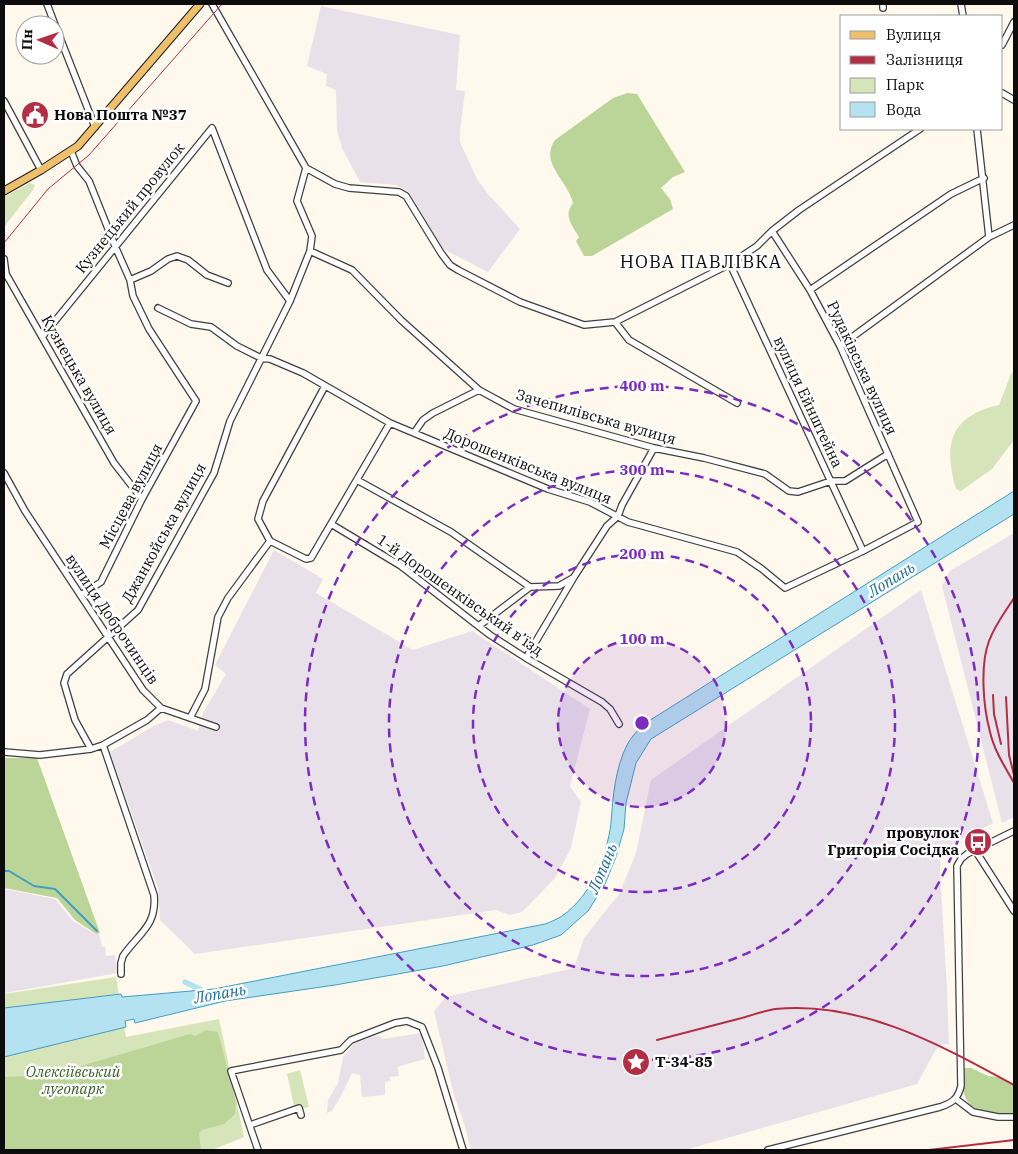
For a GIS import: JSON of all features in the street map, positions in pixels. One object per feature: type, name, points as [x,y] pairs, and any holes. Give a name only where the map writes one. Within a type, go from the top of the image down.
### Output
[{"type":"main road","points":[[4,192],[71,151],[95,127],[200,4]]},
{"type":"street","points":[[212,4],[306,168],[335,184],[349,188],[366,191],[399,192],[406,196],[441,253],[450,264],[520,302],[584,325],[615,322],[730,264],[756,246],[799,210],[919,130]]},
{"type":"street","points":[[1003,43],[1014,22]]},
{"type":"street","points":[[65,50],[95,127]]},
{"type":"street","points":[[1003,94],[1014,100]]},
{"type":"street","points":[[4,101],[41,170]]},
{"type":"street","name":"Кузнецький провулок","points":[[42,337],[212,128],[266,270],[290,301]]},
{"type":"street","points":[[977,130],[984,178],[989,237]]},
{"type":"street","points":[[71,151],[78,166],[90,181],[130,280],[151,271],[168,259],[177,256],[188,260],[207,275],[228,283]]},
{"type":"street","name":"Джанкойська вулиця","points":[[91,749],[75,720],[64,683],[68,674],[138,610],[214,473],[230,422],[290,301],[310,252],[312,236],[297,201],[306,168]]},
{"type":"street","points":[[810,290],[951,194],[984,178]]},
{"type":"street","points":[[840,346],[989,237],[1014,225]]},
{"type":"street","name":"Рудаківська вулиця","points":[[772,231],[810,290],[840,346],[918,522]]},
{"type":"street","name":"Зачепилівська вулиця","points":[[310,252],[352,270],[400,320],[478,390],[514,409],[654,448],[704,458],[765,474],[789,491],[798,492],[831,481],[845,481],[888,454]]},
{"type":"street","name":"Кузнецька вулиця","points":[[4,259],[6,274],[42,337],[114,462],[142,499]]},
{"type":"street","name":"вулиця Ейнштейна","points":[[730,264],[863,551]]},
{"type":"street","name":"Місцева вулиця","points":[[81,595],[101,582],[142,499],[196,400],[148,329],[132,296],[130,280]]},
{"type":"street","name":"Дорошенківська вулиця","points":[[158,308],[191,324],[211,326],[237,346],[261,358],[270,359],[303,373],[390,423],[548,489],[590,502],[628,522],[737,552],[785,588],[863,551],[918,522]]},
{"type":"street","points":[[615,322],[629,340],[737,403]]},
{"type":"street","points":[[325,386],[263,501],[258,519],[270,540],[306,559],[311,558],[390,423]]},
{"type":"street","points":[[414,433],[423,420],[433,413],[478,390]]},
{"type":"street","points":[[526,658],[607,526],[618,516],[622,505],[654,448]]},
{"type":"street","name":"вулиця Доброчинців","points":[[4,473],[25,511],[143,690],[161,708]]},
{"type":"street","points":[[357,480],[451,532],[530,587]]},
{"type":"street","name":"1-й Дорошенківський в’їзд","points":[[331,524],[401,566],[480,625],[490,635],[602,702],[610,709],[619,724]]},
{"type":"street","points":[[190,718],[205,689],[218,616],[228,598],[270,540]]},
{"type":"street","points":[[480,625],[530,587],[558,586],[574,578]]},
{"type":"street","points":[[4,752],[40,756],[91,749],[103,745],[146,720],[161,708],[216,727]]},
{"type":"street","points":[[103,745],[154,895],[155,903],[152,920],[127,950],[121,963],[121,974]]},
{"type":"street","points":[[768,1150],[940,1107],[956,1099],[961,1086],[957,866],[961,859],[975,850],[1014,831]]},
{"type":"street","points":[[975,850],[1014,912]]},
{"type":"street","points":[[258,1150],[231,1071],[342,1050],[351,1040],[395,1023],[407,1021],[422,1027],[438,1068],[463,1150]]},
{"type":"street","points":[[956,1099],[974,1112],[998,1118],[1014,1117]]},
{"type":"street","points":[[250,1125],[299,1108],[301,1116]]},
{"type":"shaded area","points":[[321,6],[460,35],[456,90],[465,91],[460,142],[477,179],[520,229],[488,272],[443,249],[409,192],[396,185],[360,182],[342,148],[337,130],[336,90],[326,86],[327,74],[307,66]]},
{"type":"shaded area","points":[[1014,533],[1014,817],[1002,823],[942,586],[950,571]]},
{"type":"shaded area","points":[[274,550],[323,579],[316,593],[413,650],[472,631],[590,709],[570,786],[581,802],[571,848],[555,878],[522,912],[510,915],[496,910],[195,954],[160,920],[158,888],[110,752],[154,726],[168,720],[198,731],[203,713],[226,674],[215,665]]},
{"type":"shaded area","points":[[921,590],[993,823],[946,847],[941,855],[940,871],[949,1044],[942,1044],[935,1051],[917,1084],[685,1150],[471,1150],[454,1095],[434,1011],[446,997],[574,968],[584,938],[619,894],[636,853],[651,780]]},
{"type":"shaded area","points":[[4,889],[55,899],[73,921],[95,934],[99,934],[102,947],[105,947],[106,956],[115,955],[118,973],[5,993]]},
{"type":"shaded area","points":[[422,1033],[425,1059],[397,1067],[399,1076],[390,1077],[390,1081],[385,1082],[385,1095],[362,1097],[360,1075],[352,1073],[332,1111],[327,1113],[328,1100],[338,1083],[343,1057],[354,1044],[377,1035],[383,1039]]},
{"type":"green space","points":[[627,93],[637,94],[685,172],[673,177],[661,188],[670,199],[673,209],[592,256],[584,256],[576,241],[579,237],[571,224],[569,216],[573,203],[552,164],[551,148],[555,140],[613,98]]},
{"type":"green space","points":[[30,183],[35,185],[33,190],[4,227],[4,197]]},
{"type":"green space","points":[[1014,371],[1014,440],[992,469],[961,491],[956,489],[950,458],[954,434],[970,416],[999,405],[1011,374]]},
{"type":"green space","points":[[4,758],[37,758],[100,933],[96,934],[75,920],[57,898],[4,888]]},
{"type":"green space","name":"Олексіївський лугопарк","points":[[116,977],[126,1037],[219,1019],[244,1137],[212,1150],[4,1150],[4,994]]},
{"type":"green space","name":"Олексіївський лугопарк","points":[[206,1030],[218,1032],[236,1103],[235,1114],[224,1124],[202,1130],[199,1133],[201,1150],[4,1150],[4,1077],[50,1075],[190,1034],[195,1036]]},
{"type":"green space","points":[[964,1068],[971,1068],[988,1076],[998,1077],[1014,1086],[1014,1113],[986,1112],[973,1107],[968,1102],[964,1093]]},
{"type":"green space","points":[[300,1070],[309,1107],[295,1110],[287,1074]]},
{"type":"water","name":"Лопань","points":[[1014,491],[1014,514],[651,739],[636,763],[626,803],[624,829],[616,857],[605,884],[588,911],[561,935],[533,945],[443,966],[335,985],[225,1001],[135,1023],[134,1019],[125,1021],[126,1027],[4,1057],[4,1008],[121,994],[122,997],[214,989],[545,924],[560,917],[581,898],[596,874],[609,836],[615,783],[623,754],[629,742],[644,724]]},
{"type":"waterway","points":[[4,871],[9,871],[34,886],[55,889],[97,931]]},
{"type":"waterway","name":"Лопань","points":[[185,982],[206,992]]},
{"type":"tram line","points":[[4,243],[48,189],[89,155],[222,4]]},
{"type":"railway","points":[[1014,598],[997,624],[989,641],[984,662],[986,710],[992,739],[1014,783]]},
{"type":"railway","points":[[993,695],[994,714],[1001,744]]},
{"type":"railway","points":[[1006,697],[1009,755],[1014,775]]},
{"type":"railway","points":[[657,1040],[775,1009],[807,1008],[838,1012],[900,1029],[958,1055],[1014,1085]]},
{"type":"railway","points":[[929,1150],[1014,1140]]},
{"type":"place","name":"Нова Пошта №37","points":[[35,115]]},
{"type":"place","name":"провулок Григорія Сосідка","points":[[978,842]]},
{"type":"place","name":"Т-34-85","points":[[636,1062]]},
{"type":"district","name":"НОВА ПАВЛІВКА","points":[[701,262]]}]
